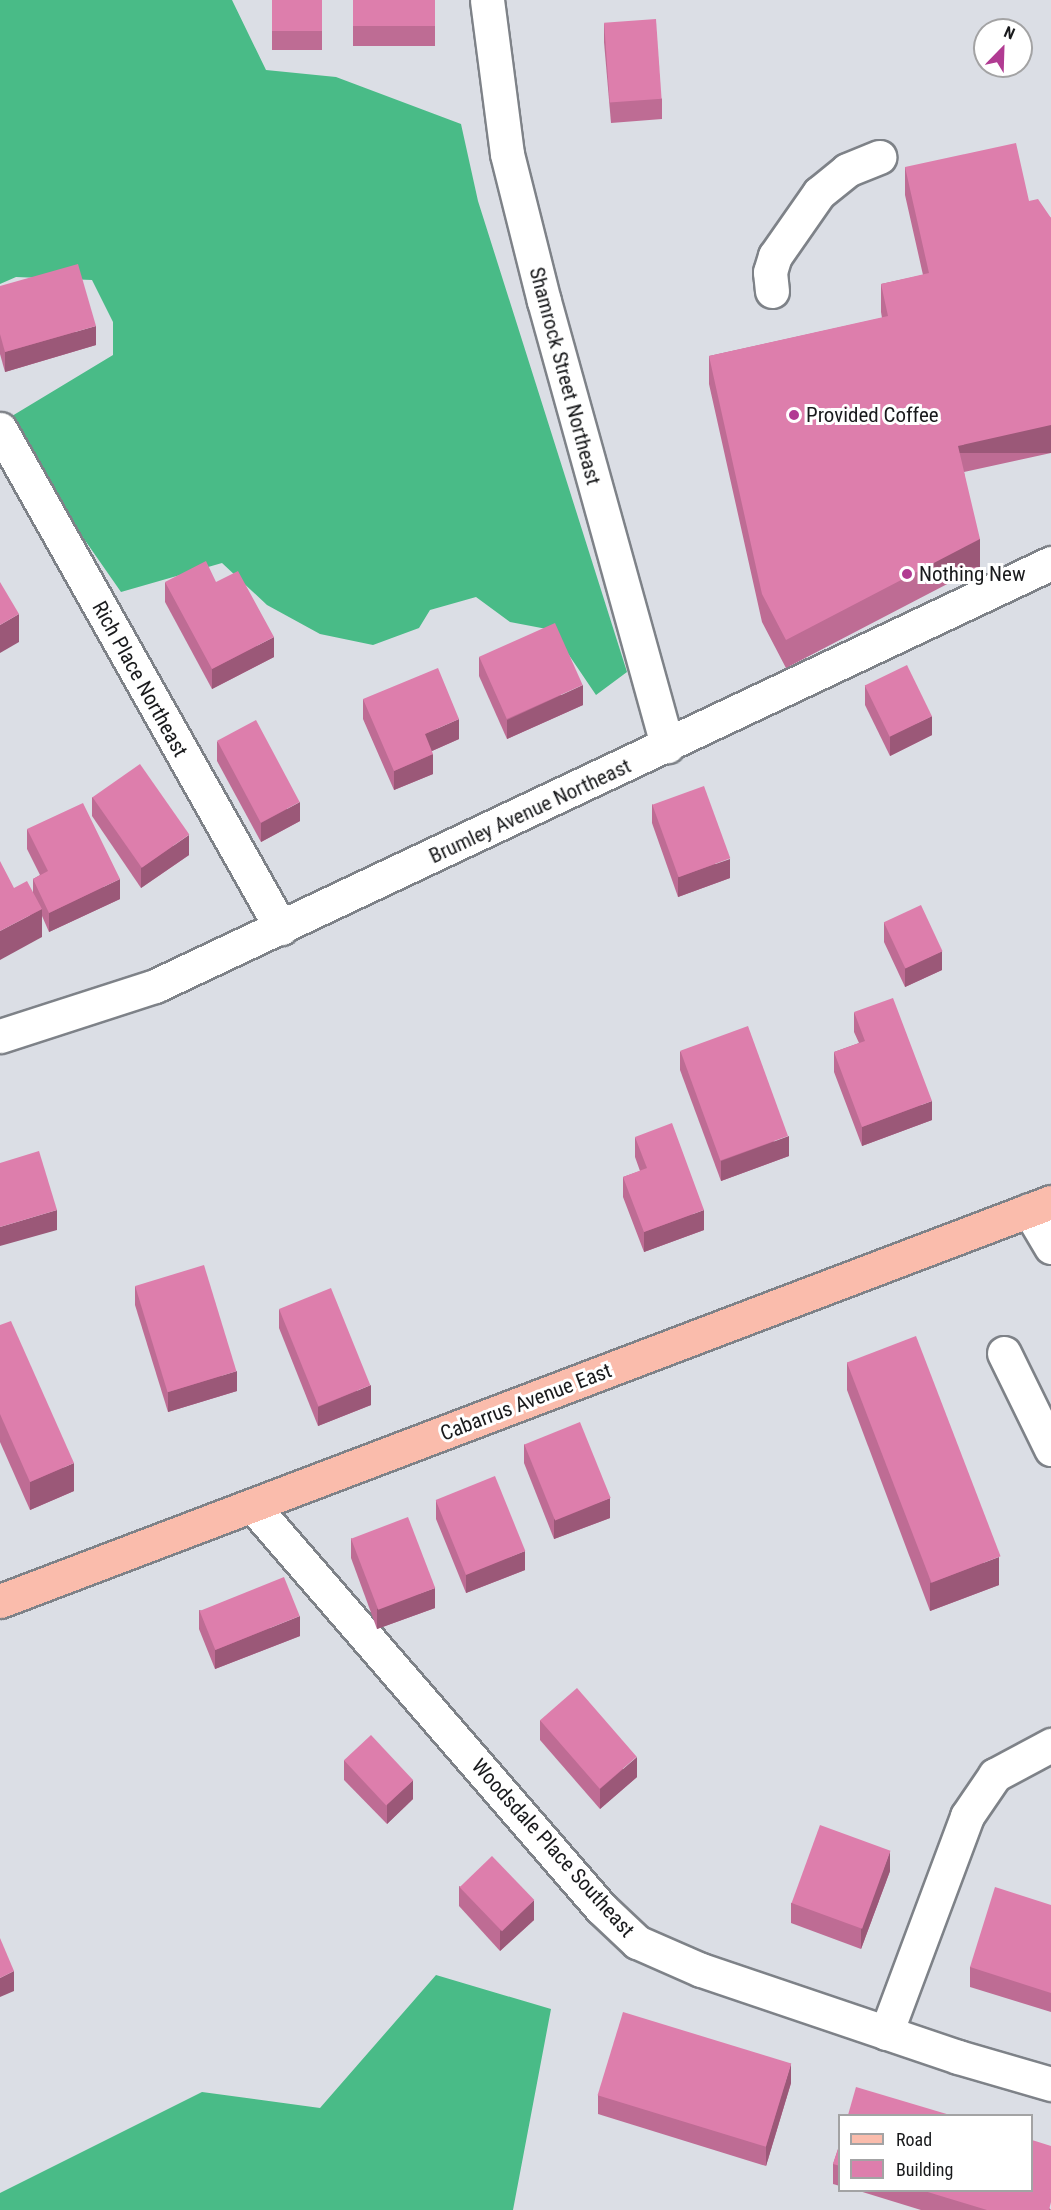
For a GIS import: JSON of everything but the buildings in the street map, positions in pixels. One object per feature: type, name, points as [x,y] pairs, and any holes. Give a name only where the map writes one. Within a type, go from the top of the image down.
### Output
[{"type":"main road","name":"Cabarrus Avenue East","points":[[0,1601],[1040,1206]]},
{"type":"street","name":"Shamrock Street Northeast","points":[[487,0],[510,165],[667,746]]},
{"type":"street","points":[[772,291],[770,272],[775,256],[819,193],[847,170],[879,157]]},
{"type":"street","name":"Rich Place Northeast","points":[[0,429],[281,928]]},
{"type":"street","name":"Brumley Avenue Northeast","points":[[0,1036],[154,986],[1051,563]]},
{"type":"street","points":[[1040,1206],[1051,1247]]},
{"type":"street","points":[[1004,1353],[1051,1449]]},
{"type":"street","name":"Woodsdale Place Southeast","points":[[253,1506],[601,1908],[638,1942],[701,1970],[1051,2084]]},
{"type":"street","points":[[886,2032],[968,1816],[995,1775],[1051,1745]]},
{"type":"green space","points":[[0,0],[232,0],[266,70],[336,77],[461,124],[478,201],[627,672],[596,695],[552,630],[510,622],[476,597],[430,610],[419,628],[373,645],[320,634],[267,605],[222,563],[121,592],[29,460],[12,416],[113,355],[113,322],[92,280],[16,277],[0,284]]},
{"type":"green space","points":[[436,1975],[551,2009],[513,2210],[0,2210],[0,2193],[202,2092],[320,2108]]},
{"type":"place","name":"Provided Coffee","points":[[794,415]]},
{"type":"place","name":"Nothing New","points":[[907,574]]}]
